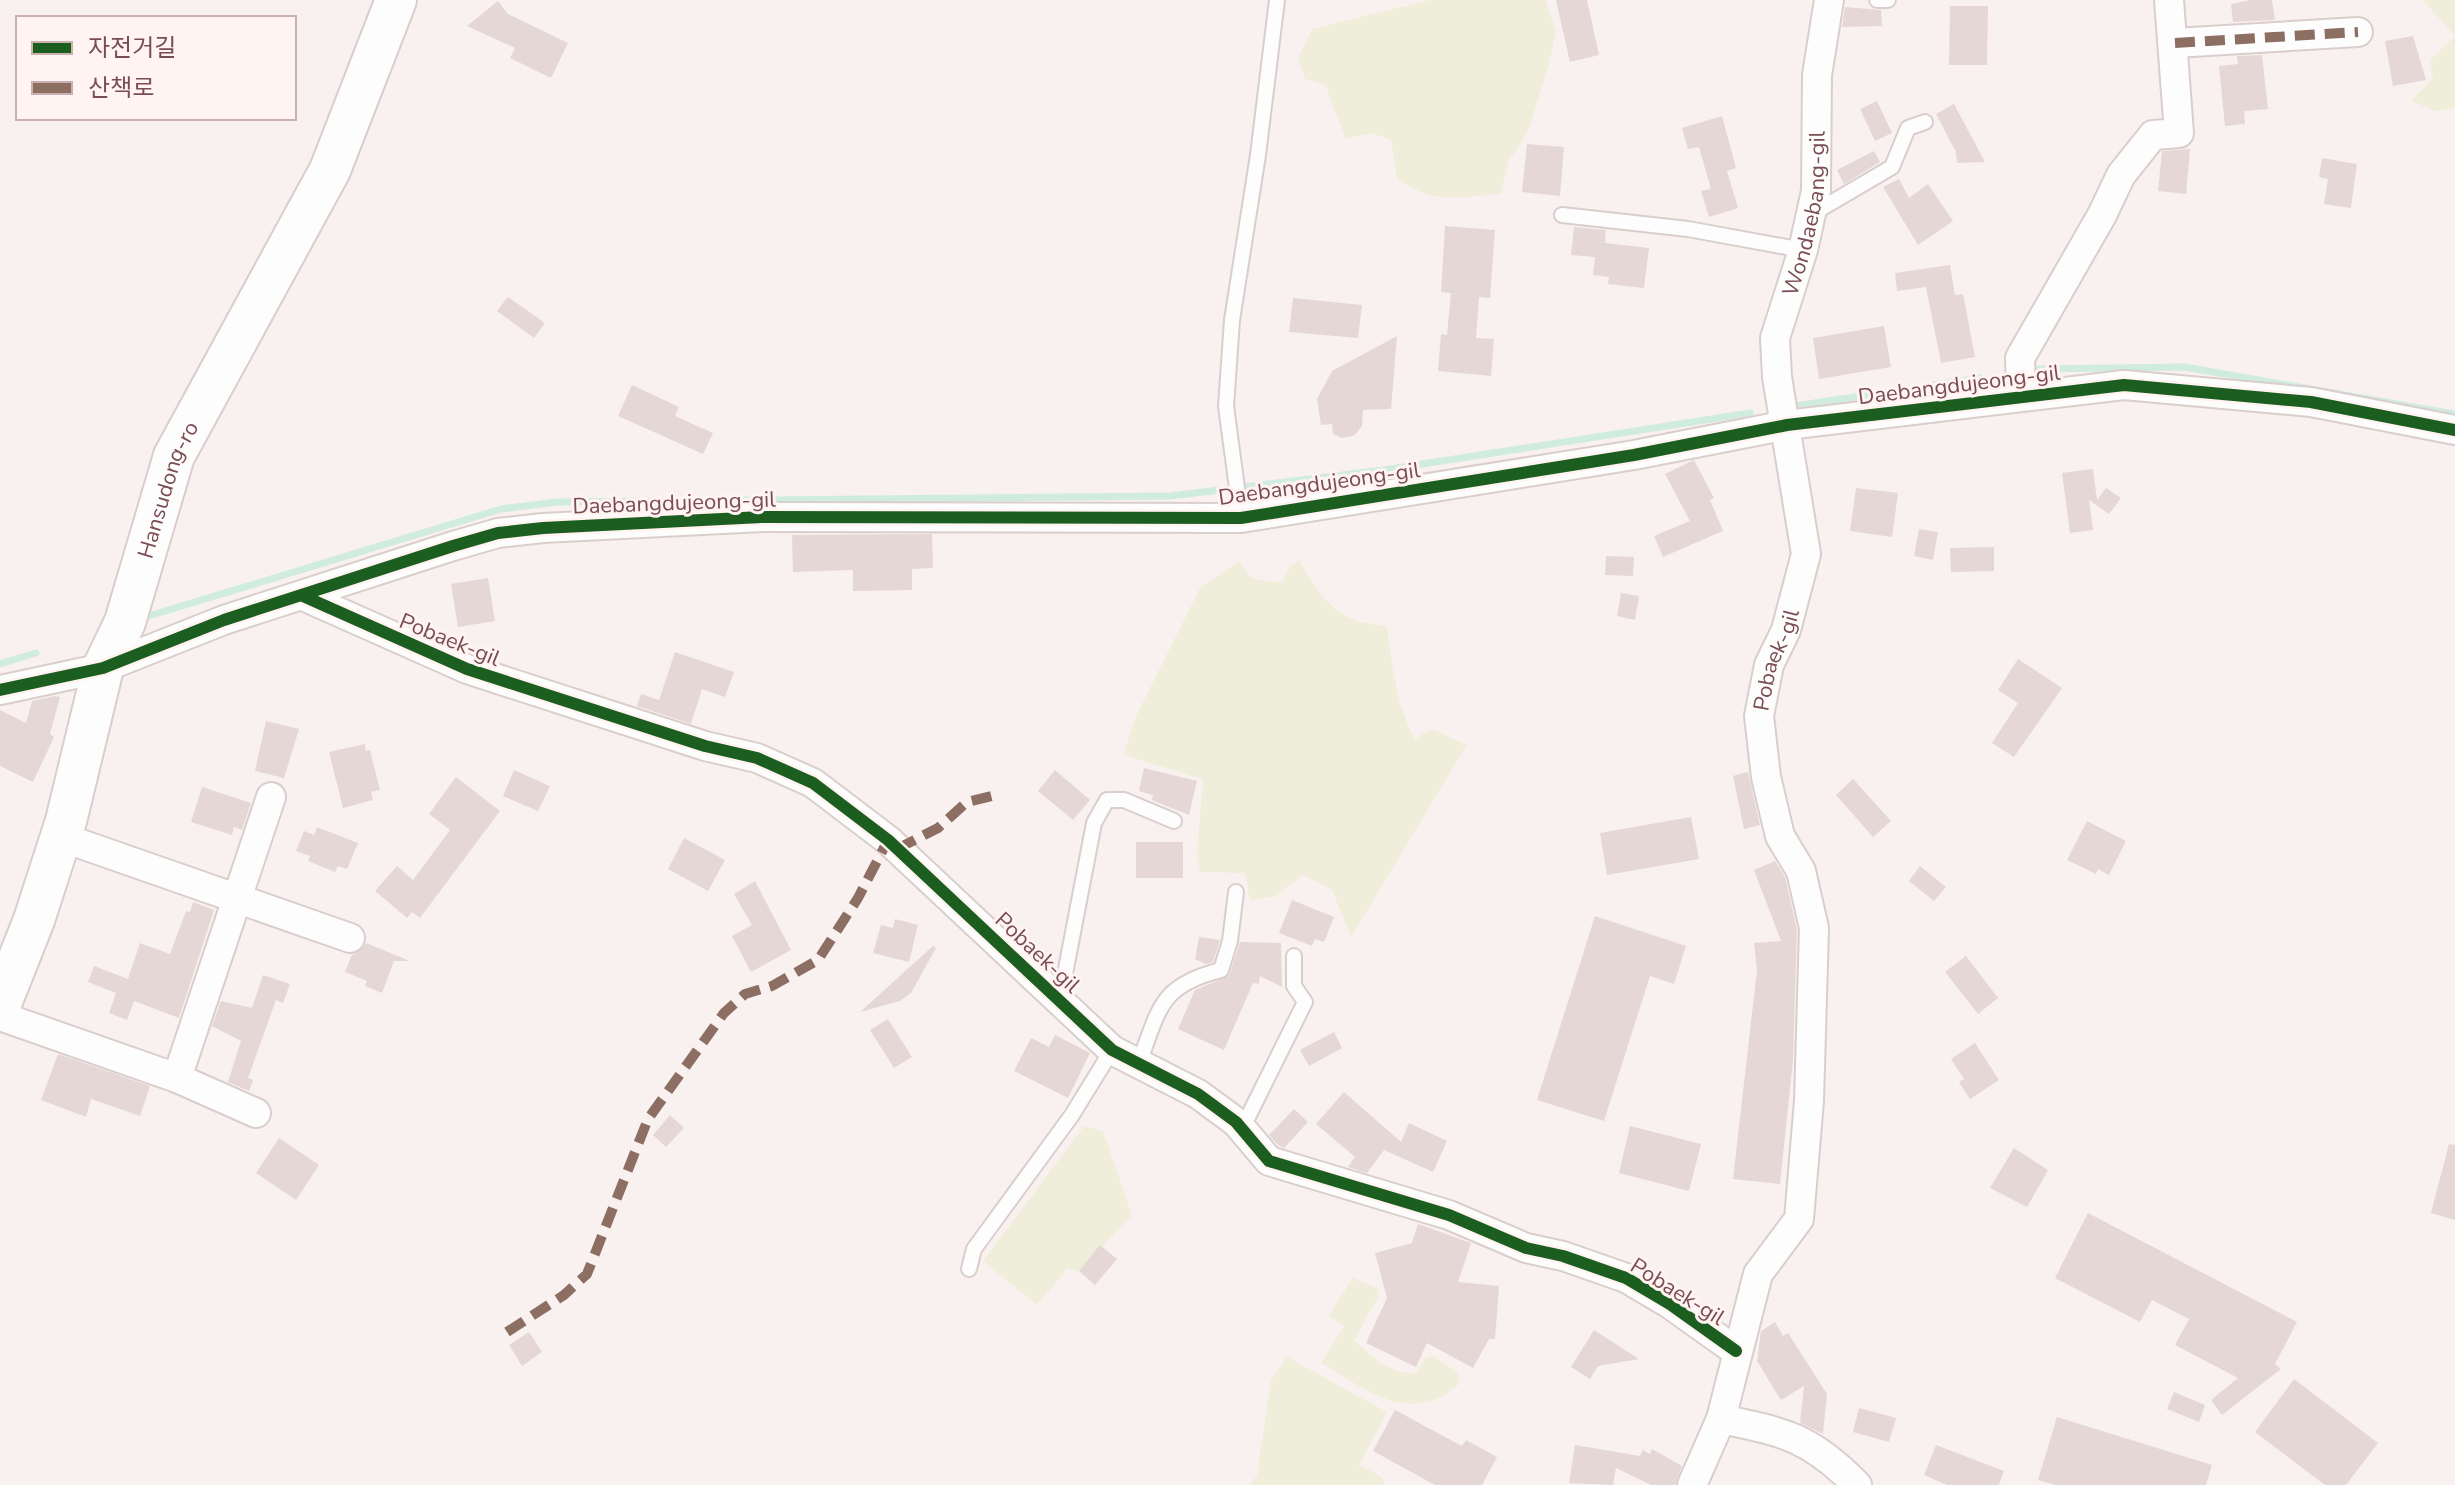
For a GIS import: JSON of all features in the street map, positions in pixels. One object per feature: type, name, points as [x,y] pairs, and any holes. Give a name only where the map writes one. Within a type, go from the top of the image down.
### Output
[{"type":"street","name":"Hansudong-ro","points":[[0,1006],[34,920],[61,837],[103,668],[125,622],[174,456],[330,170],[396,0]]},
{"type":"street","name":"Wondaebang-gil","points":[[1787,425],[1777,377],[1775,338],[1803,250],[1816,191],[1817,75],[1829,0]]},
{"type":"street","points":[[2021,395],[2020,358],[2102,215],[2121,175],[2153,135],[2179,133],[2175,43],[2169,0]]},
{"type":"street","points":[[2175,43],[2358,32]]},
{"type":"street","name":"Daebangdujeong-gil","points":[[0,690],[103,668],[224,620],[498,533],[543,528],[762,517],[1240,508],[1634,455],[1787,425],[2124,385],[2311,402],[2455,430]]},
{"type":"street","name":"Pobaek-gil","points":[[1692,1485],[1721,1419],[1758,1274],[1799,1219],[1809,1101],[1814,928],[1801,871],[1780,836],[1766,777],[1759,716],[1769,665],[1790,619],[1806,554],[1787,425]]},
{"type":"street","name":"Pobaek-gil","points":[[303,596],[467,669],[691,741],[757,758],[813,783],[888,840],[1112,1050],[1138,1065],[1171,1077],[1242,1129],[1269,1161],[1449,1215],[1526,1248],[1563,1256],[1626,1278],[1736,1351]]},
{"type":"street","points":[[177,1078],[271,797]]},
{"type":"street","points":[[61,837],[238,896],[350,938]]},
{"type":"street","points":[[0,1016],[177,1078],[256,1113]]},
{"type":"street","points":[[1721,1419],[1785,1432],[1805,1441],[1857,1485]]},
{"type":"lane","points":[[1240,508],[1226,406],[1232,320],[1258,155],[1277,0]]},
{"type":"lane","points":[[1877,0],[1888,0]]},
{"type":"lane","points":[[1811,214],[1892,167],[1898,159],[1902,136],[1908,128],[1925,122]]},
{"type":"lane","points":[[1562,215],[1688,229],[1803,250]]},
{"type":"lane","points":[[1060,1000],[1094,823],[1107,800],[1124,800],[1174,821]]},
{"type":"lane","points":[[1138,1065],[1169,993],[1188,978],[1221,970],[1230,941],[1236,892]]},
{"type":"lane","points":[[1242,1129],[1305,1002],[1294,986],[1294,956]]},
{"type":"lane","points":[[969,1269],[974,1249],[1072,1115],[1112,1050]]},
{"type":"green space","points":[[1430,0],[1546,0],[1556,32],[1549,64],[1528,132],[1508,162],[1501,194],[1446,197],[1410,187],[1397,179],[1391,140],[1371,133],[1345,139],[1326,85],[1305,79],[1298,58],[1312,29]]},
{"type":"green space","points":[[2423,0],[2455,0],[2455,36]]},
{"type":"green space","points":[[2455,36],[2455,108],[2436,111],[2411,101],[2433,78],[2430,60]]},
{"type":"green space","points":[[1299,560],[1333,607],[1356,620],[1387,626],[1399,698],[1415,739],[1432,729],[1467,745],[1351,937],[1332,890],[1303,875],[1275,896],[1250,901],[1245,873],[1200,872],[1197,853],[1203,779],[1123,755],[1135,718],[1200,588],[1239,561],[1251,578],[1282,583],[1290,567]]},
{"type":"green space","points":[[1084,1126],[1103,1131],[1132,1215],[1079,1271],[1067,1269],[1037,1305],[983,1261]]},
{"type":"green space","points":[[1353,1278],[1377,1288],[1379,1296],[1354,1340],[1382,1363],[1406,1372],[1416,1373],[1425,1358],[1434,1356],[1459,1374],[1458,1385],[1440,1397],[1422,1403],[1405,1403],[1371,1392],[1321,1363],[1344,1326],[1328,1316]]},
{"type":"green space","points":[[1287,1357],[1387,1412],[1359,1465],[1382,1477],[1384,1485],[1250,1485],[1257,1475],[1271,1380]]},
{"type":"building","points":[[1556,0],[1587,0],[1599,55],[1570,62]]},
{"type":"building","points":[[2272,0],[2275,20],[2233,22],[2231,4]]},
{"type":"building","points":[[498,1],[508,14],[568,43],[551,78],[510,58],[515,48],[467,26]]},
{"type":"building","points":[[1950,6],[1988,6],[1987,65],[1949,65]]},
{"type":"building","points":[[1845,7],[1881,10],[1882,26],[1842,27]]},
{"type":"building","points":[[2413,36],[2426,80],[2393,86],[2385,41]]},
{"type":"building","points":[[2262,55],[2268,109],[2244,111],[2245,124],[2225,126],[2219,66],[2238,64],[2237,56]]},
{"type":"building","points":[[1877,101],[1892,133],[1875,141],[1860,109]]},
{"type":"building","points":[[1954,104],[1985,162],[1957,163],[1956,152],[1936,114]]},
{"type":"building","points":[[1722,116],[1736,168],[1727,171],[1738,208],[1709,217],[1701,191],[1711,189],[1699,147],[1688,149],[1682,128]]},
{"type":"building","points":[[1527,144],[1564,147],[1560,196],[1522,192]]},
{"type":"building","points":[[2190,149],[2186,194],[2158,191],[2162,151]]},
{"type":"building","points":[[1874,151],[1880,162],[1844,184],[1837,170]]},
{"type":"building","points":[[2322,158],[2357,164],[2351,208],[2324,204],[2328,179],[2319,177]]},
{"type":"building","points":[[1899,179],[1909,198],[1928,184],[1953,221],[1918,245],[1883,187]]},
{"type":"building","points":[[1445,226],[1495,230],[1490,298],[1479,297],[1476,338],[1494,339],[1491,376],[1438,371],[1441,334],[1447,335],[1451,293],[1441,292]]},
{"type":"building","points":[[1574,227],[1606,230],[1605,243],[1649,248],[1644,288],[1608,284],[1609,277],[1593,275],[1595,257],[1571,255]]},
{"type":"building","points":[[1950,265],[1955,295],[1963,294],[1975,357],[1941,363],[1926,287],[1897,291],[1895,273]]},
{"type":"building","points":[[508,297],[545,323],[534,338],[497,311]]},
{"type":"building","points":[[1293,298],[1362,305],[1358,338],[1289,332]]},
{"type":"building","points":[[1884,326],[1891,367],[1819,379],[1813,338]]},
{"type":"building","points":[[1397,336],[1391,409],[1363,410],[1362,426],[1355,435],[1342,438],[1333,434],[1332,424],[1321,425],[1317,399],[1332,371]]},
{"type":"building","points":[[632,385],[679,407],[675,416],[713,433],[703,454],[618,416]]},
{"type":"building","points":[[1694,460],[1714,498],[1710,500],[1723,531],[1663,557],[1654,536],[1690,521],[1665,474]]},
{"type":"building","points":[[2093,469],[2097,500],[2106,488],[2121,498],[2109,514],[2089,500],[2093,530],[2070,533],[2062,473]]},
{"type":"building","points":[[1856,488],[1898,493],[1892,537],[1850,531]]},
{"type":"building","points":[[1919,529],[1938,532],[1933,560],[1914,556]]},
{"type":"building","points":[[932,534],[933,568],[912,569],[912,590],[853,591],[853,570],[793,572],[792,535]]},
{"type":"building","points":[[1994,547],[1994,571],[1951,572],[1950,548]]},
{"type":"building","points":[[1606,556],[1634,557],[1633,576],[1605,575]]},
{"type":"building","points":[[488,578],[495,621],[458,627],[451,584]]},
{"type":"building","points":[[1621,593],[1639,596],[1635,620],[1617,616]]},
{"type":"building","points":[[675,652],[734,672],[725,697],[702,689],[691,724],[637,706],[641,694],[659,700]]},
{"type":"building","points":[[2018,659],[2062,688],[2014,757],[1992,743],[2018,703],[1998,690]]},
{"type":"building","points":[[60,697],[50,734],[54,737],[33,782],[0,766],[0,710],[26,723],[32,701]]},
{"type":"building","points":[[266,721],[299,729],[284,778],[255,771]]},
{"type":"building","points":[[365,744],[366,751],[370,750],[380,790],[371,792],[373,800],[343,808],[329,752]]},
{"type":"building","points":[[1144,768],[1197,781],[1189,815],[1152,800],[1153,795],[1139,791]]},
{"type":"building","points":[[514,770],[550,786],[538,811],[503,796]]},
{"type":"building","points":[[1055,770],[1090,800],[1073,820],[1038,791]]},
{"type":"building","points":[[1748,772],[1760,825],[1744,829],[1733,776]]},
{"type":"building","points":[[456,777],[500,811],[420,918],[412,912],[407,918],[375,891],[397,866],[413,880],[450,830],[429,814]]},
{"type":"building","points":[[1853,779],[1891,821],[1873,837],[1836,795]]},
{"type":"building","points":[[202,787],[251,803],[242,830],[234,827],[232,835],[191,822]]},
{"type":"building","points":[[1691,817],[1699,859],[1607,875],[1600,833]]},
{"type":"building","points":[[2087,821],[2126,841],[2109,875],[2098,869],[2096,874],[2067,860]]},
{"type":"building","points":[[317,827],[358,843],[347,869],[338,866],[335,872],[308,861],[310,856],[296,851],[304,831],[314,835]]},
{"type":"building","points":[[684,838],[725,860],[708,891],[668,869]]},
{"type":"building","points":[[1136,842],[1183,842],[1183,878],[1136,878]]},
{"type":"building","points":[[1775,861],[1785,877],[1797,930],[1793,1060],[1780,1184],[1733,1179],[1757,970],[1754,943],[1781,941],[1754,870]]},
{"type":"building","points":[[1920,866],[1946,887],[1934,901],[1909,881]]},
{"type":"building","points":[[755,881],[791,950],[751,972],[732,936],[752,925],[734,894]]},
{"type":"building","points":[[1292,900],[1334,917],[1324,942],[1315,939],[1312,946],[1279,933]]},
{"type":"building","points":[[193,902],[214,910],[179,1018],[134,1001],[127,1020],[109,1013],[116,993],[88,982],[94,966],[128,979],[140,943],[170,954],[186,911],[190,912]]},
{"type":"building","points":[[1595,916],[1686,946],[1674,984],[1650,976],[1604,1121],[1537,1100]]},
{"type":"building","points":[[895,919],[918,925],[909,962],[873,953],[881,925],[893,928]]},
{"type":"building","points":[[1199,937],[1220,940],[1213,962],[1206,964],[1195,959]]},
{"type":"building","points":[[1240,942],[1281,943],[1282,987],[1260,976],[1259,984],[1253,983],[1224,1050],[1178,1029],[1195,990],[1229,976]]},
{"type":"building","points":[[366,943],[410,961],[394,961],[382,993],[365,986],[367,981],[345,972],[352,955]]},
{"type":"building","points":[[933,946],[936,948],[911,993],[900,1001],[860,1012]]},
{"type":"building","points":[[1966,956],[1998,998],[1978,1014],[1945,972]]},
{"type":"building","points":[[263,975],[290,984],[283,1003],[276,1000],[248,1078],[253,1080],[249,1091],[228,1082],[241,1041],[212,1026],[221,1001],[252,1008]]},
{"type":"building","points":[[888,1019],[912,1057],[894,1068],[870,1030]]},
{"type":"building","points":[[1334,1032],[1342,1048],[1309,1066],[1300,1050]]},
{"type":"building","points":[[1055,1035],[1090,1053],[1068,1098],[1014,1071],[1031,1038],[1049,1047]]},
{"type":"building","points":[[1975,1043],[1999,1080],[1970,1099],[1959,1082],[1964,1079],[1951,1059]]},
{"type":"building","points":[[58,1054],[150,1086],[140,1116],[91,1099],[86,1117],[41,1100]]},
{"type":"building","points":[[1344,1092],[1401,1142],[1409,1123],[1447,1141],[1433,1172],[1384,1150],[1367,1173],[1348,1167],[1355,1157],[1316,1124]]},
{"type":"building","points":[[1294,1109],[1308,1122],[1284,1148],[1269,1135]]},
{"type":"building","points":[[670,1115],[684,1128],[666,1147],[653,1135]]},
{"type":"building","points":[[1630,1126],[1701,1144],[1689,1191],[1619,1173]]},
{"type":"building","points":[[279,1138],[319,1165],[296,1200],[256,1173]]},
{"type":"building","points":[[2449,1144],[2455,1145],[2455,1220],[2431,1213]]},
{"type":"building","points":[[2014,1148],[2048,1170],[2027,1207],[1990,1188]]},
{"type":"building","points":[[2088,1213],[2297,1322],[2275,1364],[2281,1369],[2222,1415],[2211,1400],[2238,1378],[2175,1345],[2189,1319],[2152,1300],[2140,1322],[2055,1278]]},
{"type":"building","points":[[1418,1224],[1471,1243],[1458,1282],[1499,1286],[1495,1339],[1489,1339],[1473,1368],[1427,1343],[1416,1367],[1366,1343],[1387,1298],[1375,1253],[1412,1243]]},
{"type":"building","points":[[1100,1245],[1117,1259],[1095,1285],[1079,1271]]},
{"type":"building","points":[[1775,1322],[1783,1336],[1788,1333],[1827,1394],[1823,1434],[1800,1423],[1804,1386],[1781,1400],[1757,1361],[1761,1331]]},
{"type":"building","points":[[1594,1330],[1639,1359],[1598,1366],[1590,1379],[1571,1367]]},
{"type":"building","points":[[529,1332],[542,1352],[522,1366],[509,1345]]},
{"type":"building","points":[[2294,1379],[2378,1443],[2346,1485],[2325,1485],[2255,1432]]},
{"type":"building","points":[[2174,1392],[2205,1405],[2199,1422],[2167,1409]]},
{"type":"building","points":[[1859,1408],[1896,1418],[1889,1442],[1853,1432]]},
{"type":"building","points":[[1395,1410],[1462,1446],[1466,1440],[1497,1457],[1482,1485],[1435,1485],[1373,1451]]},
{"type":"building","points":[[2057,1417],[2212,1465],[2206,1485],[2056,1485],[2038,1480]]},
{"type":"building","points":[[1575,1445],[1640,1456],[1643,1450],[1650,1454],[1652,1449],[1682,1466],[1675,1485],[1651,1485],[1616,1468],[1613,1485],[1569,1483]]},
{"type":"building","points":[[1936,1445],[2004,1471],[1999,1485],[1947,1485],[1924,1475]]},
{"type":"waterway","points":[[2039,369],[2184,367],[2455,414]]},
{"type":"waterway","points":[[1795,406],[1980,378]]},
{"type":"waterway","points":[[149,616],[501,509],[558,502],[1170,496],[1384,470],[1750,413]]},
{"type":"waterway","points":[[0,664],[36,653]]},
{"type":"marked path","points":[[2175,43],[2358,32]]},
{"type":"marked path","points":[[897,849],[938,828],[967,802],[992,796]]},
{"type":"marked path","points":[[507,1332],[564,1295],[587,1274],[648,1119],[724,1013],[745,994],[772,986],[818,960],[858,898],[888,840]]},
{"type":"cycle path","points":[[0,690],[103,668],[224,620],[453,546],[498,533],[543,528],[762,517],[1241,518],[1634,455],[1787,425],[2124,385],[2311,402],[2455,430]]},
{"type":"cycle path","points":[[303,596],[467,669],[705,746],[757,758],[813,783],[888,840],[1112,1050],[1198,1094],[1236,1122],[1269,1161],[1449,1215],[1526,1248],[1563,1256],[1626,1278],[1670,1304],[1736,1351]]}]
